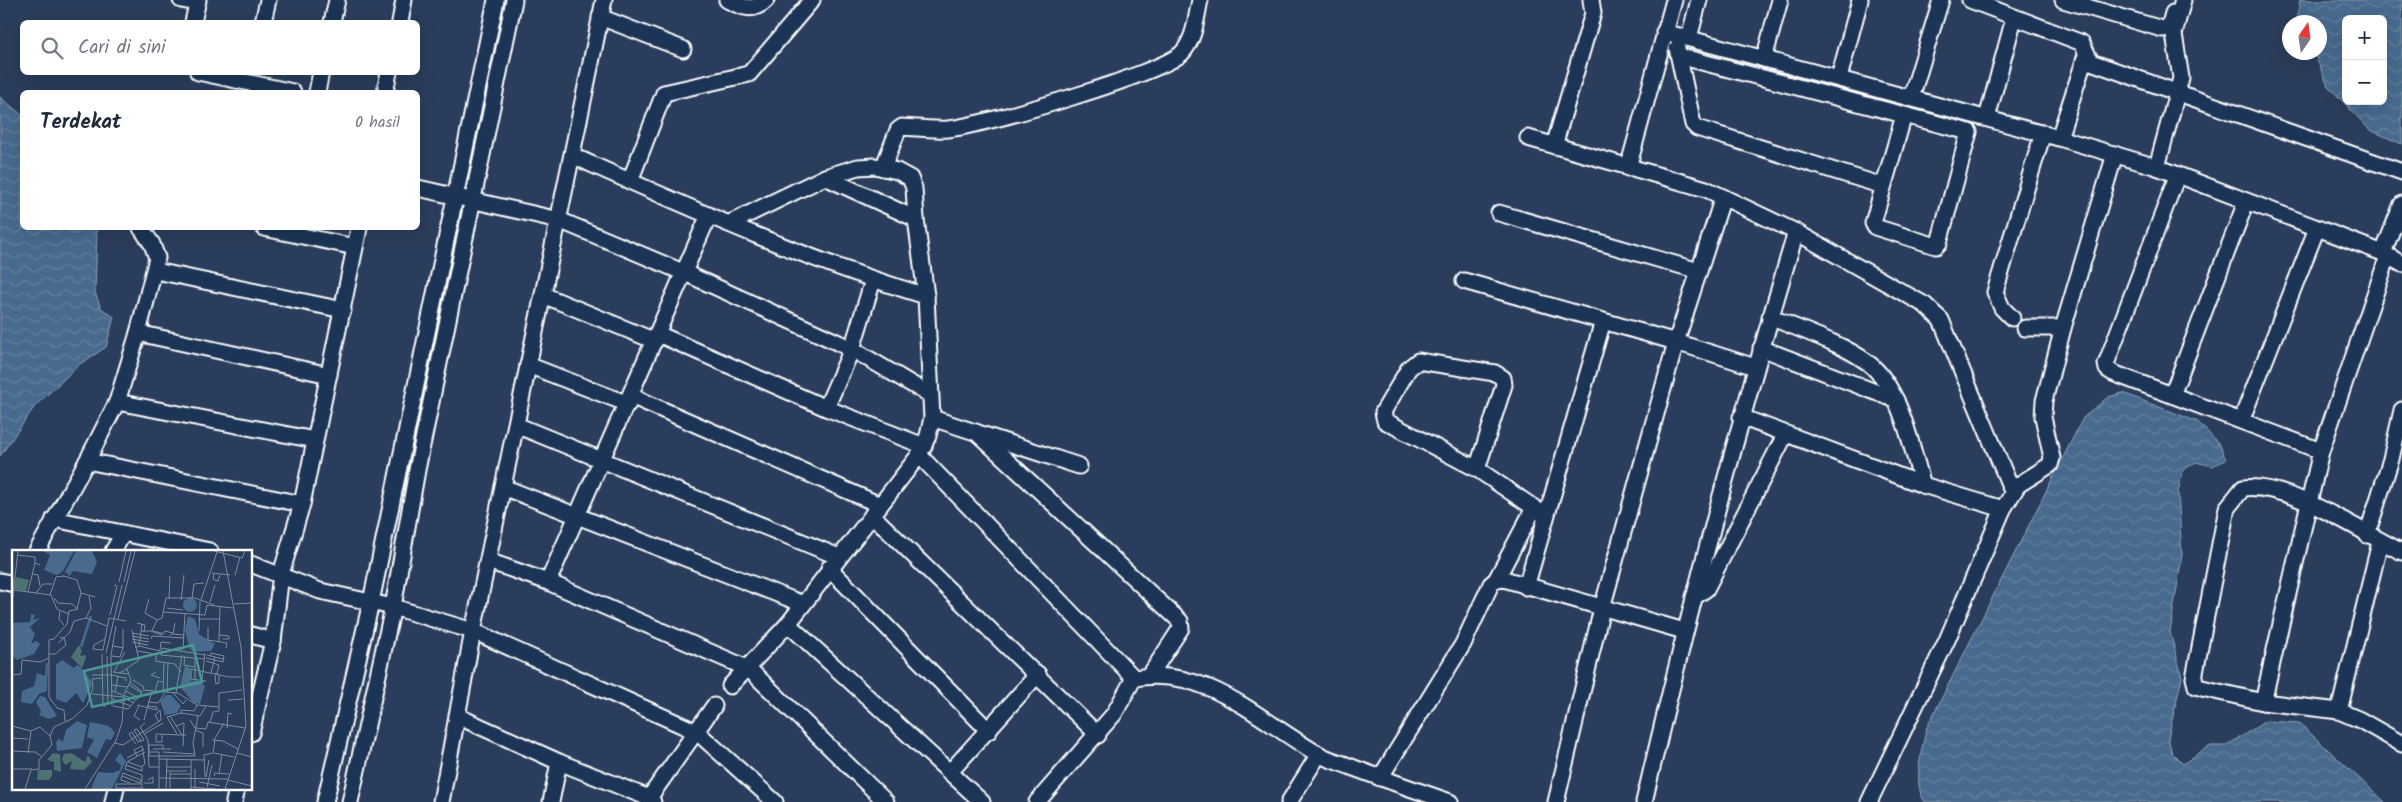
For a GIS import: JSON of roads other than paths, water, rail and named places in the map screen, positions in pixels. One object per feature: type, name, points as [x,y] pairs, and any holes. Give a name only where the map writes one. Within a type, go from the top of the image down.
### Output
[{"type":"street","points":[[181,0],[198,2],[194,20]]},
{"type":"street","points":[[263,20],[268,0]]},
{"type":"street","points":[[332,20],[337,0]]},
{"type":"street","points":[[325,802],[371,602],[496,0]]},
{"type":"street","points":[[350,802],[393,607],[417,470],[514,0]]},
{"type":"street","points":[[441,802],[473,631],[604,0]]},
{"type":"street","points":[[727,0],[750,9],[759,7],[766,0]]},
{"type":"street","points":[[630,181],[664,93],[749,74],[812,0]]},
{"type":"street","points":[[883,168],[898,130],[902,127],[948,129],[998,118],[1096,89],[1168,63],[1181,54],[1192,41],[1200,0]]},
{"type":"street","points":[[1554,146],[1593,13],[1591,0]]},
{"type":"street","points":[[1628,168],[1669,33],[1674,0]]},
{"type":"street","points":[[1689,38],[1699,0]]},
{"type":"street","points":[[1764,58],[1780,0]]},
{"type":"street","points":[[1839,78],[1860,0]]},
{"type":"street","points":[[1911,98],[1940,0]]},
{"type":"street","points":[[1970,0],[2082,44],[2091,62],[2402,172]]},
{"type":"street","points":[[2063,0],[2162,29],[2169,28],[2171,24],[2176,0]]},
{"type":"street","points":[[2157,167],[2179,93],[2181,78],[2174,34],[2183,0]]},
{"type":"street","points":[[400,1],[400,20]]},
{"type":"street","points":[[600,17],[682,49]]},
{"type":"street","points":[[1987,118],[2014,18]]},
{"type":"street","points":[[1669,33],[2043,133],[2157,167],[2317,228],[2395,262]]},
{"type":"street","points":[[1669,33],[1679,56],[1693,124],[1697,128],[1883,186]]},
{"type":"street","points":[[2059,138],[2086,55]]},
{"type":"street","points":[[1679,56],[1969,132],[1939,243],[1931,246],[1875,227],[1873,218],[1904,115]]},
{"type":"street","points":[[224,75],[250,78],[287,90]]},
{"type":"street","points":[[318,90],[321,75]]},
{"type":"street","points":[[385,90],[388,75]]},
{"type":"street","points":[[2012,318],[2002,308],[1995,292],[2043,133]]},
{"type":"street","points":[[1528,138],[1706,189],[1796,232],[1925,305],[1941,320],[2012,491]]},
{"type":"street","points":[[1869,802],[1947,640],[2012,491],[2018,485],[2050,465],[2052,458],[2042,411],[2063,328],[2115,154]]},
{"type":"street","points":[[573,156],[730,224],[873,280],[926,296]]},
{"type":"street","points":[[730,224],[825,178],[867,165],[883,168],[910,178],[914,188],[926,296],[932,418],[921,451],[788,624],[749,669],[730,686]]},
{"type":"street","points":[[2177,176],[2106,364],[2107,369],[2113,373],[2321,451]]},
{"type":"street","points":[[825,178],[916,219]]},
{"type":"street","points":[[420,188],[559,220],[685,273],[852,349],[930,394]]},
{"type":"street","points":[[1556,802],[1602,608],[1676,342],[1723,197]]},
{"type":"street","points":[[2172,395],[2246,202]]},
{"type":"street","points":[[2263,702],[2321,451],[2395,262],[2402,204]]},
{"type":"street","points":[[1499,213],[1700,271]]},
{"type":"street","points":[[548,582],[630,400],[709,215]]},
{"type":"street","points":[[2241,421],[2317,228]]},
{"type":"street","points":[[38,550],[117,402],[156,271],[156,252],[142,230]]},
{"type":"street","points":[[274,230],[355,247]]},
{"type":"street","points":[[252,726],[255,705],[274,641],[281,574],[302,504],[359,230]]},
{"type":"street","points":[[1644,802],[1684,631],[1741,417],[1796,232]]},
{"type":"street","points":[[156,271],[342,310]]},
{"type":"street","points":[[826,408],[852,349],[873,280]]},
{"type":"street","points":[[1464,281],[1603,320],[1755,367]]},
{"type":"street","points":[[543,295],[657,338],[826,408],[921,451],[1134,678]]},
{"type":"street","points":[[1770,317],[1856,354],[1877,371],[1896,400],[1923,486]]},
{"type":"street","points":[[1526,586],[1540,512],[1603,320]]},
{"type":"street","points":[[2026,328],[2063,328]]},
{"type":"street","points":[[138,333],[329,375]]},
{"type":"street","points":[[1761,348],[1896,400]]},
{"type":"street","points":[[1477,469],[1504,385],[1504,378],[1495,373],[1418,360],[1412,364],[1384,412],[1385,421],[1477,469],[1540,512]]},
{"type":"street","points":[[528,365],[630,400],[876,510],[1098,735]]},
{"type":"street","points":[[117,402],[315,440]]},
{"type":"street","points":[[2339,712],[2402,410]]},
{"type":"street","points":[[1741,417],[1923,486],[2003,509]]},
{"type":"street","points":[[932,418],[1079,466]]},
{"type":"street","points":[[516,425],[603,460],[834,562],[989,731]]},
{"type":"street","points":[[976,432],[1180,621],[1181,628],[1150,675]]},
{"type":"street","points":[[1694,597],[1706,589],[1785,435]]},
{"type":"street","points":[[2391,459],[2402,438]]},
{"type":"street","points":[[87,461],[302,504]]},
{"type":"street","points":[[503,487],[803,604]]},
{"type":"street","points":[[2402,552],[2308,502],[2253,487],[2243,488],[2227,508],[2194,678],[2196,686],[2263,702],[2339,712],[2360,720],[2402,744]]},
{"type":"street","points":[[1380,778],[1463,644],[1491,584],[1496,580],[1540,512]]},
{"type":"street","points":[[54,518],[123,534],[209,550]]},
{"type":"street","points":[[114,550],[123,534]]},
{"type":"street","points":[[488,561],[548,582],[749,669],[886,802]]},
{"type":"street","points":[[252,564],[281,574],[320,591],[393,607],[473,631],[697,732],[775,802]]},
{"type":"street","points":[[1496,580],[1504,579],[1684,631]]},
{"type":"street","points":[[788,624],[982,802]]},
{"type":"street","points":[[252,636],[274,641]]},
{"type":"street","points":[[950,772],[989,731],[1038,674]]},
{"type":"street","points":[[1134,678],[1150,675],[1188,680],[1213,689],[1244,705],[1319,754],[1380,778],[1450,802]]},
{"type":"street","points":[[1037,802],[1098,735],[1114,714],[1134,678]]},
{"type":"street","points":[[457,716],[650,800],[714,706]]},
{"type":"street","points":[[1290,802],[1319,754]]},
{"type":"street","points":[[551,802],[559,762]]},
{"type":"water","points":[[2300,0],[2402,0],[2402,144],[2370,130],[2346,105],[2387,105],[2387,15],[2342,15],[2342,101],[2328,86],[2317,60],[2327,60],[2327,15],[2297,15]]},
{"type":"water","points":[[0,97],[20,113],[20,230],[97,230],[95,293],[101,308],[114,317],[106,347],[80,364],[35,406],[0,456]]},
{"type":"water","points":[[2123,393],[2198,422],[2220,445],[2226,460],[2212,466],[2196,462],[2183,470],[2178,492],[2182,555],[2170,632],[2182,677],[2168,738],[2172,753],[2183,764],[2209,746],[2226,746],[2266,721],[2299,723],[2385,802],[1925,802],[1919,786],[1919,766],[1927,727],[2083,418],[2108,397]]}]
